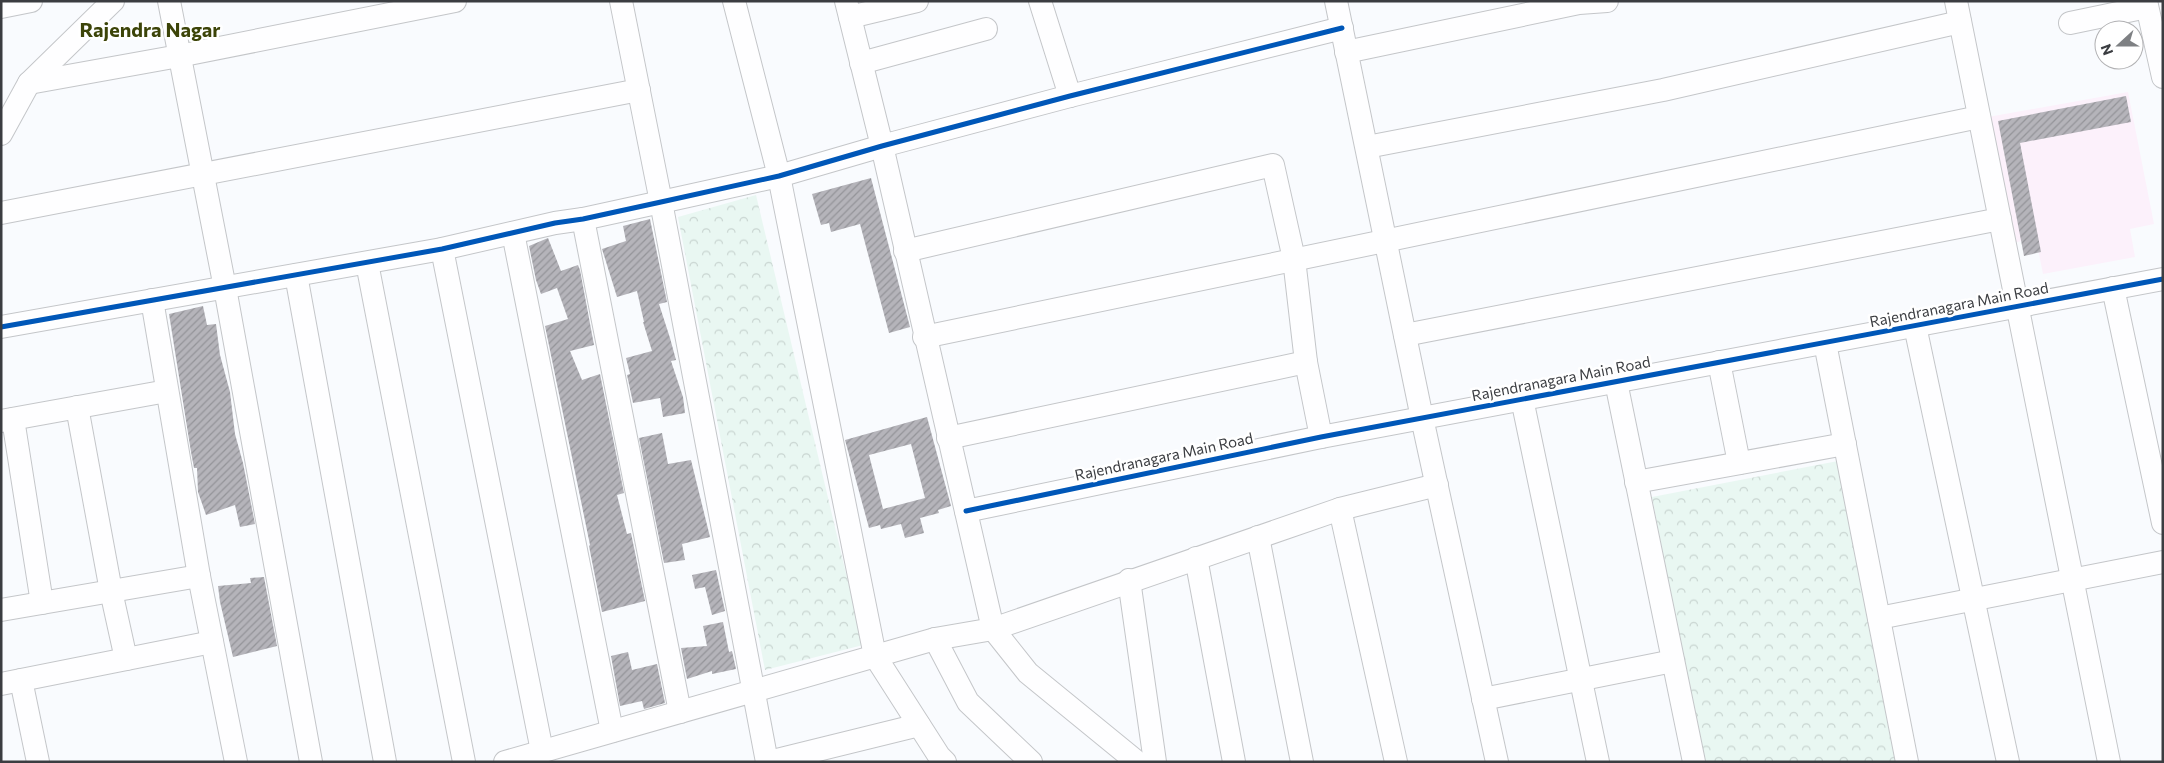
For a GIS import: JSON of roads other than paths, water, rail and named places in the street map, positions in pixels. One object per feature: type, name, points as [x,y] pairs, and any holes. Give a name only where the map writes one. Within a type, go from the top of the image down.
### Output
[{"type":"street","points":[[1,6],[31,1]]},
{"type":"street","points":[[1,134],[28,83],[113,1]]},
{"type":"street","points":[[169,1],[225,288],[311,762]]},
{"type":"street","points":[[28,83],[179,56],[455,1]]},
{"type":"street","points":[[621,1],[662,202],[753,691],[768,762],[919,725]]},
{"type":"street","points":[[734,1],[779,176],[875,656],[939,756],[945,762]]},
{"type":"street","points":[[917,1],[848,9],[882,146],[924,337],[993,628],[1028,673],[1137,762]]},
{"type":"street","points":[[1040,1],[1070,96]]},
{"type":"street","points":[[1336,1],[1422,418],[1497,762]]},
{"type":"street","points":[[1346,52],[1580,2],[1607,1]]},
{"type":"street","points":[[2070,23],[2147,4],[2162,72]]},
{"type":"street","points":[[1366,147],[1663,90],[1957,7],[2109,762]]},
{"type":"street","points":[[1,327],[442,249],[555,222],[583,219],[779,176],[882,146],[1070,96],[1342,28]]},
{"type":"street","points":[[861,63],[986,29]]},
{"type":"street","points":[[1,213],[639,90]]},
{"type":"street","points":[[924,337],[1979,117]]},
{"type":"street","points":[[905,251],[1273,165],[1294,259],[1306,362],[1321,437]]},
{"type":"street","points":[[583,219],[680,712]]},
{"type":"street","points":[[1405,335],[1606,294],[2000,219]]},
{"type":"street","points":[[513,233],[612,731]]},
{"type":"street","points":[[442,249],[542,751]]},
{"type":"street","points":[[367,263],[464,762]]},
{"type":"street","points":[[296,275],[385,762]]},
{"type":"street","name":"Rajendranagara Main Road","points":[[966,511],[1321,437],[2163,279]]},
{"type":"street","points":[[2113,288],[2163,523]]},
{"type":"street","points":[[152,300],[199,576],[236,762]]},
{"type":"street","points":[[1915,326],[2008,762]]},
{"type":"street","points":[[1825,343],[1907,762]]},
{"type":"street","points":[[948,438],[1306,362]]},
{"type":"street","points":[[1719,362],[1739,463]]},
{"type":"street","points":[[1616,382],[1694,762]]},
{"type":"street","points":[[42,603],[7,420],[167,391]]},
{"type":"street","points":[[1522,399],[1598,762]]},
{"type":"street","points":[[78,407],[110,591],[126,659]]},
{"type":"street","points":[[1636,482],[1845,444]]},
{"type":"street","points":[[504,762],[935,639],[993,628],[1340,509],[1437,485]]},
{"type":"street","points":[[1340,509],[1396,762]]},
{"type":"street","points":[[1258,536],[1302,762]]},
{"type":"street","points":[[1196,558],[1234,762]]},
{"type":"street","points":[[1879,618],[2163,562]]},
{"type":"street","points":[[1,610],[199,576]]},
{"type":"street","points":[[1129,580],[1155,762]]},
{"type":"street","points":[[935,639],[968,702],[1031,762]]},
{"type":"street","points":[[38,762],[11,682],[212,642]]},
{"type":"street","points":[[1483,699],[1673,661]]},
{"type":"district","name":"Rajendra Nagar","points":[[150,30]]}]
